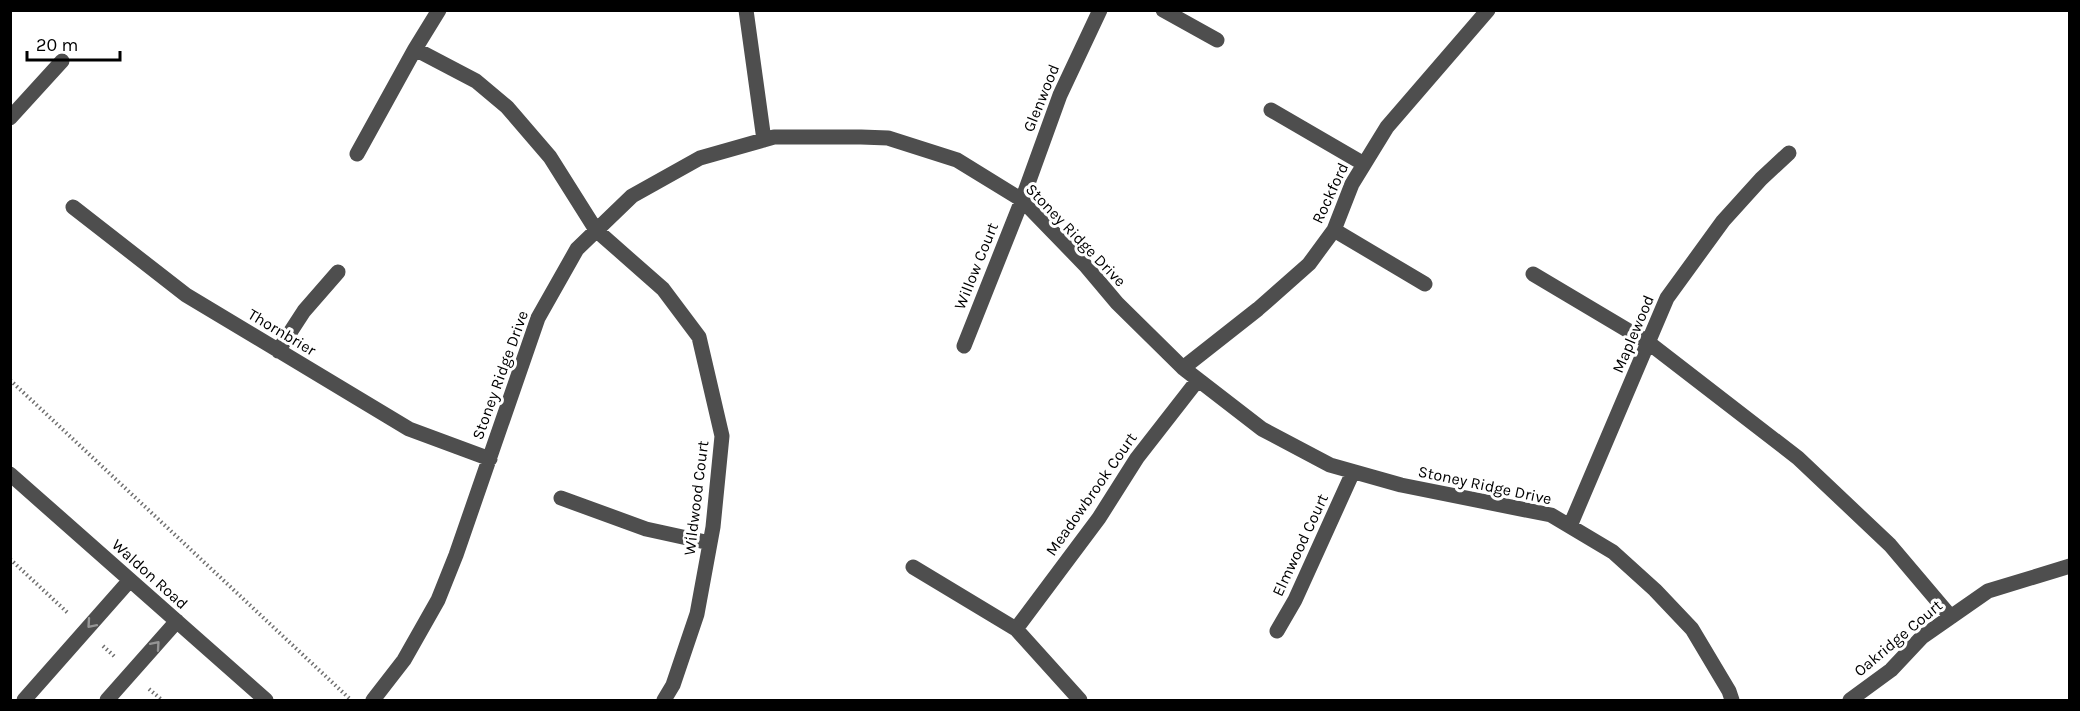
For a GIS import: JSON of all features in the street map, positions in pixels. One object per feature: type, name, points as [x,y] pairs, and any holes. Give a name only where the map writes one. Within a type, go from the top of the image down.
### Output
[{"type":"street","points":[[357,154],[439,10]]},
{"type":"street","points":[[747,10],[764,140]]},
{"type":"street","name":"Glenwood","points":[[1022,200],[1060,95],[1100,10]]},
{"type":"street","points":[[1162,10],[1217,39]]},
{"type":"street","name":"Rockford","points":[[1183,368],[1258,309],[1309,264],[1334,230],[1352,184],[1387,127],[1488,10]]},
{"type":"street","name":"Wildwood Court","points":[[415,49],[476,81],[507,107],[550,156],[596,230],[663,289],[699,337],[722,436],[710,543],[697,614],[673,685],[664,700]]},
{"type":"street","points":[[10,118],[62,61]]},
{"type":"street","points":[[1271,110],[1364,164]]},
{"type":"street","name":"Stoney Ridge Drive","points":[[373,700],[404,660],[438,600],[456,555],[538,318],[577,249],[632,196],[700,158],[774,137],[861,136],[888,138],[957,160],[1022,200],[1117,303],[1183,368],[1262,429],[1330,465],[1353,472],[1401,485],[1551,514],[1613,552],[1655,590],[1692,629],[1729,691],[1732,700]]},
{"type":"street","name":"Maplewood","points":[[1570,526],[1667,298],[1724,221],[1761,179],[1789,153]]},
{"type":"street","name":"Willow Court","points":[[964,346],[1022,200]]},
{"type":"street","name":"Thornbrier","points":[[73,207],[186,295],[278,351],[409,429],[490,459]]},
{"type":"street","points":[[1334,230],[1425,284]]},
{"type":"street","points":[[278,351],[304,311],[338,272]]},
{"type":"street","points":[[1533,274],[1648,343],[1798,458],[1890,545],[1951,617]]},
{"type":"street","name":"Meadowbrook Court","points":[[1016,629],[1098,518],[1137,458],[1197,381]]},
{"type":"street","name":"Elmwood Court","points":[[1277,631],[1295,600],[1353,472]]},
{"type":"street","name":"Waldon Road","points":[[10,474],[266,700]]},
{"type":"street","points":[[561,498],[646,529],[710,543]]},
{"type":"street","name":"Oakridge Court","points":[[1853,700],[1891,670],[1922,638],[1988,591],[2070,566]]},
{"type":"street","points":[[913,567],[1016,629],[1080,700]]},
{"type":"street","points":[[24,700],[130,580]]},
{"type":"street","points":[[107,700],[177,621]]},
{"type":"path","points":[[10,380],[352,700]]}]
